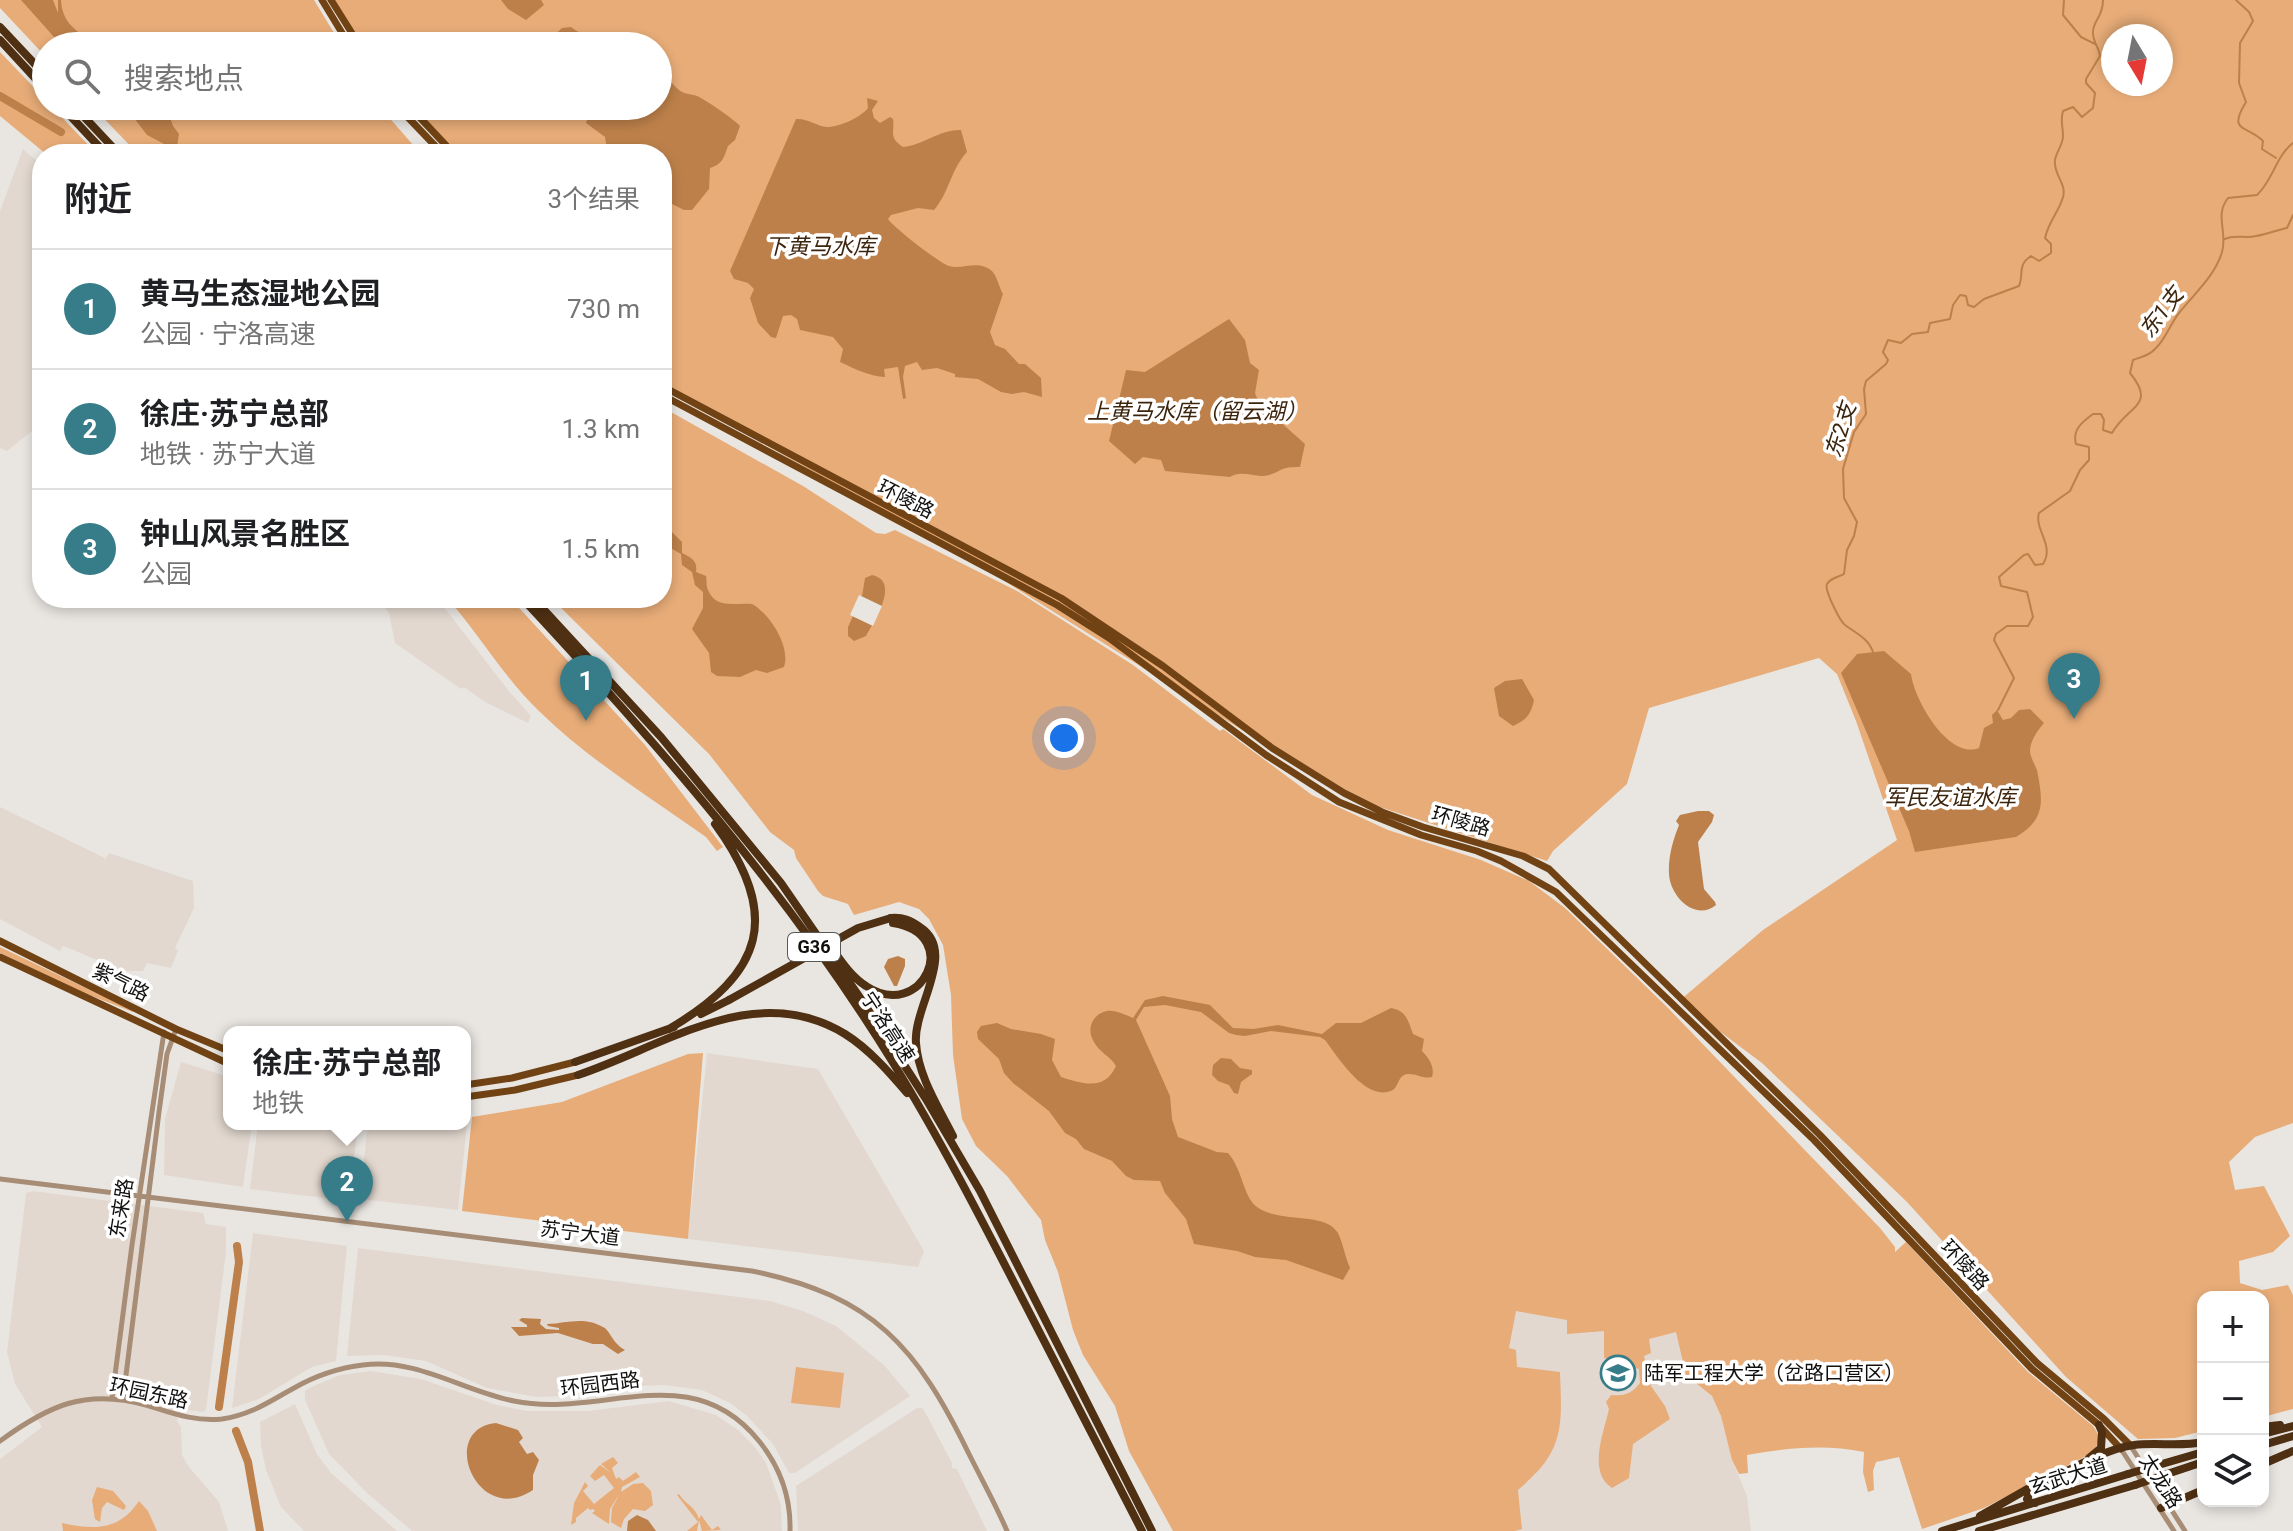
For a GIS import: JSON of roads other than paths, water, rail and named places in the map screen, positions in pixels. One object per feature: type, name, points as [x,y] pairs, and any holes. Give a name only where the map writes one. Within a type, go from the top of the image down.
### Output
[{"type":"highway","points":[[0,27],[32,61]]},
{"type":"highway","points":[[0,40],[32,75]]},
{"type":"highway","points":[[74,120],[97,144]]},
{"type":"highway","points":[[87,120],[110,144]]},
{"type":"highway","name":"宁洛高速","points":[[531,608],[657,747],[738,845],[835,975],[921,1109],[994,1242],[1142,1531]]},
{"type":"highway","name":"宁洛高速","points":[[542,608],[661,737],[781,883],[911,1076],[980,1191],[1152,1531]]},
{"type":"highway","points":[[657,747],[718,828],[748,884],[756,920],[750,953],[741,970],[710,1002],[669,1029]]},
{"type":"highway","points":[[781,883],[854,977],[887,995],[908,993],[917,987],[924,980],[931,962],[927,941],[908,925],[892,920]]},
{"type":"highway","points":[[651,1047],[860,932],[903,917],[925,930],[933,940],[936,951],[936,964],[916,1026],[919,1059],[980,1191]]},
{"type":"highway","points":[[575,1062],[669,1029],[730,1002]]},
{"type":"highway","points":[[578,1075],[708,1022],[733,1015],[777,1012],[830,1026],[847,1035],[886,1069],[921,1109]]},
{"type":"highway","points":[[1978,1520],[1990,1509],[2095,1454],[2101,1448],[2099,1425]]},
{"type":"highway","points":[[2269,1427],[2293,1425]]},
{"type":"highway","points":[[2269,1432],[2293,1425]]},
{"type":"highway","points":[[2269,1443],[2293,1436]]},
{"type":"highway","points":[[2035,1503],[2027,1499],[2030,1492],[2125,1447],[2197,1443]]},
{"type":"highway","points":[[2269,1461],[2293,1451]]},
{"type":"highway","name":"玄武大道","points":[[1942,1531],[2197,1454]]},
{"type":"highway","name":"玄武大道","points":[[1979,1531],[2197,1464]]},
{"type":"highway","points":[[2165,1506],[2197,1493]]},
{"type":"main road","points":[[322,0],[341,32]]},
{"type":"main road","points":[[331,0],[351,32]]},
{"type":"main road","points":[[410,120],[433,144]]},
{"type":"main road","points":[[422,120],[445,144]]},
{"type":"main road","name":"环陵路","points":[[672,391],[1061,598],[1163,666],[1272,748],[1344,793],[1396,817],[1523,856],[1549,869],[1820,1135],[2037,1363],[2104,1419],[2125,1447]]},
{"type":"main road","name":"环陵路","points":[[672,400],[1057,605],[1109,638],[1266,755],[1339,802],[1421,835],[1477,851],[1556,892],[1814,1140],[2032,1369],[2125,1447]]},
{"type":"main road","name":"紫气路","points":[[0,941],[176,1029],[223,1049]]},
{"type":"main road","name":"紫气路","points":[[0,957],[223,1061]]},
{"type":"main road","points":[[125,1016],[134,1013],[133,1005]]},
{"type":"main road","points":[[211,1056],[209,1050],[215,1046]]},
{"type":"main road","points":[[471,1084],[512,1078],[575,1062]]},
{"type":"main road","points":[[471,1096],[515,1090],[578,1075]]},
{"type":"street","name":"东来路","points":[[112,1398],[166,1023]]},
{"type":"street","name":"东来路","points":[[123,1399],[165,1069],[176,1029]]},
{"type":"street","name":"苏宁大道","points":[[0,1179],[752,1271],[809,1285],[875,1322],[919,1366],[949,1413],[1007,1531]]},
{"type":"street","name":"环园西路","points":[[339,1369],[363,1364],[401,1365],[485,1394],[532,1404],[580,1405],[668,1393],[701,1400],[743,1424],[771,1457],[784,1484],[790,1531]]},
{"type":"street","name":"环园东路","points":[[0,1441],[55,1406],[78,1400],[123,1399],[187,1417],[225,1418],[264,1406],[303,1383],[339,1369]]},
{"type":"street","points":[[2125,1447],[2184,1529]]},
{"type":"street","name":"太龙路","points":[[2165,1506],[2174,1531]]},
{"type":"water","points":[[21,0],[53,0],[58,13],[58,0],[61,0],[66,18],[79,32],[50,32]]},
{"type":"water","points":[[501,0],[541,0],[544,5],[526,20],[508,9]]},
{"type":"water","points":[[571,27],[580,32],[558,32]]},
{"type":"water","points":[[672,83],[680,91],[697,96],[740,126],[722,160],[710,168],[709,189],[692,210],[684,210],[672,204],[672,144],[606,144],[605,137],[586,123],[587,120],[672,120]]},
{"type":"water","name":"下黄马水库","points":[[867,98],[878,101],[872,110],[874,118],[880,123],[890,117],[893,119],[894,137],[903,147],[961,130],[967,152],[934,210],[918,208],[891,215],[888,219],[916,244],[949,266],[976,265],[992,271],[1003,294],[990,332],[995,345],[1005,349],[1019,364],[1025,364],[1041,378],[1042,397],[1024,392],[1001,392],[978,379],[955,377],[955,374],[937,368],[922,370],[917,362],[905,366],[906,398],[903,399],[898,367],[884,369],[885,377],[880,377],[840,362],[843,349],[833,337],[800,330],[797,319],[791,315],[783,316],[776,338],[771,337],[758,323],[750,298],[754,289],[748,283],[734,279],[730,271],[796,119],[827,127],[838,125],[865,111],[868,108]]},
{"type":"water","points":[[136,120],[171,120],[179,134],[177,144],[164,144],[147,135]]},
{"type":"water","name":"上黄马水库（留云湖）","points":[[1229,319],[1245,340],[1250,363],[1259,370],[1255,393],[1259,403],[1305,444],[1300,467],[1285,468],[1264,476],[1239,474],[1230,477],[1165,471],[1161,460],[1143,457],[1135,464],[1109,441],[1126,370],[1145,372]]},
{"type":"water","points":[[672,532],[682,542],[682,553],[695,562],[696,572],[706,576],[707,588],[716,600],[727,604],[752,604],[766,615],[782,641],[784,667],[767,673],[756,670],[740,677],[717,676],[711,672],[709,653],[692,629],[703,608],[703,592],[695,585],[692,572],[682,565],[681,554],[672,549]]},
{"type":"water","points":[[872,575],[884,585],[883,602],[866,636],[854,641],[848,636],[848,627],[862,596],[865,578]]},
{"type":"water","name":"军民友谊水库","points":[[1884,651],[1911,674],[1919,698],[1934,725],[1956,745],[1967,749],[1979,748],[1984,728],[1993,723],[1992,715],[1997,710],[2003,720],[2011,718],[2019,710],[2030,709],[2044,723],[2034,736],[2030,752],[2039,781],[2040,808],[2026,830],[2016,837],[1915,852],[1909,831],[1841,673],[1857,654]]},
{"type":"water","points":[[1522,679],[1534,700],[1527,716],[1513,726],[1499,716],[1494,688],[1505,681]]},
{"type":"water","points":[[1709,811],[1714,815],[1698,842],[1704,889],[1716,905],[1700,910],[1679,898],[1669,874],[1671,849],[1679,825],[1676,821],[1680,815]]},
{"type":"water","points":[[898,956],[905,959],[905,966],[897,986],[894,986],[884,967],[888,959]]},
{"type":"water","points":[[1163,996],[1210,1005],[1233,1028],[1278,1025],[1322,1034],[1336,1023],[1361,1023],[1391,1008],[1404,1014],[1413,1034],[1424,1039],[1422,1051],[1431,1063],[1432,1077],[1407,1074],[1401,1077],[1394,1089],[1381,1092],[1372,1090],[1353,1076],[1320,1037],[1271,1031],[1236,1035],[1201,1012],[1165,1005],[1144,1007],[1136,1020],[1170,1096],[1172,1119],[1178,1137],[1217,1152],[1228,1153],[1252,1203],[1257,1207],[1278,1215],[1332,1226],[1340,1237],[1350,1268],[1343,1280],[1286,1260],[1194,1244],[1186,1219],[1165,1193],[1160,1181],[1134,1180],[1112,1161],[1084,1149],[1076,1139],[1065,1133],[1049,1111],[1013,1083],[1004,1073],[999,1059],[978,1039],[977,1032],[981,1026],[997,1023],[1055,1039],[1052,1060],[1061,1077],[1093,1084],[1106,1079],[1116,1066],[1092,1037],[1094,1019],[1110,1011],[1133,1018],[1145,1000]]},
{"type":"water","points":[[1221,1058],[1231,1059],[1240,1068],[1252,1070],[1252,1074],[1241,1082],[1238,1094],[1212,1075],[1213,1065]]},
{"type":"water","points":[[541,1319],[540,1324],[546,1329],[559,1330],[547,1324],[582,1321],[596,1324],[606,1329],[625,1350],[618,1354],[603,1344],[558,1333],[519,1336],[511,1327],[527,1327],[519,1320]]},
{"type":"water","points":[[496,1423],[518,1430],[523,1438],[519,1442],[527,1454],[533,1452],[539,1460],[533,1475],[533,1490],[513,1498],[495,1496],[481,1487],[471,1473],[467,1457],[469,1441],[478,1429]]},
{"type":"water","points":[[637,1515],[648,1520],[656,1531],[627,1531],[628,1521]]},
{"type":"waterway","points":[[2064,0],[2063,15],[2081,37],[2095,44]]},
{"type":"waterway","name":"东2支","points":[[1873,652],[1865,640],[1845,625],[1827,587],[1830,580],[1844,574],[1847,550],[1857,522],[1844,498],[1843,469],[1854,432],[1866,414],[1866,381],[1886,364],[1888,360],[1883,352],[1888,340],[1901,343],[1912,334],[1928,332],[1930,323],[1950,319],[1953,305],[1960,295],[1966,296],[1968,305],[1974,307],[1984,299],[2019,286],[2022,266],[2027,259],[2031,256],[2039,261],[2051,253],[2051,244],[2045,238],[2064,192],[2055,165],[2063,139],[2062,115],[2063,111],[2073,107],[2082,117],[2093,108],[2095,93],[2086,79],[2100,56],[2093,31],[2103,0]]},
{"type":"waterway","points":[[2236,0],[2249,12],[2253,21],[2240,43],[2239,83],[2246,102],[2238,119],[2239,124],[2263,141],[2262,149],[2276,158]]},
{"type":"waterway","points":[[0,96],[32,115]]},
{"type":"waterway","points":[[41,120],[61,132]]},
{"type":"waterway","name":"东1支","points":[[1998,710],[2014,678],[1994,640],[1996,634],[2007,626],[2028,626],[2033,617],[2027,592],[2001,586],[1999,577],[2024,555],[2028,554],[2035,565],[2043,564],[2047,550],[2039,525],[2039,513],[2070,491],[2080,470],[2089,460],[2089,447],[2076,444],[2075,435],[2079,427],[2093,414],[2101,414],[2103,430],[2112,433],[2137,405],[2141,392],[2130,373],[2133,360],[2150,353],[2159,345],[2176,317],[2214,269],[2222,252],[2222,211],[2228,198],[2257,195],[2293,143]]},
{"type":"waterway","points":[[2225,239],[2252,237],[2287,228],[2293,215]]},
{"type":"waterway","points":[[219,1407],[239,1262],[237,1246]]},
{"type":"waterway","points":[[236,1431],[248,1462],[260,1531]]},
{"type":"place","name":"钟山风景名胜区","points":[[2074,719]]},
{"type":"place","name":"黄马生态湿地公园","points":[[586,721]]},
{"type":"place","name":"徐庄·苏宁总部","points":[[347,1222]]},
{"type":"place","name":"陆军工程大学（岔路口营区）","points":[[1618,1373]]}]
